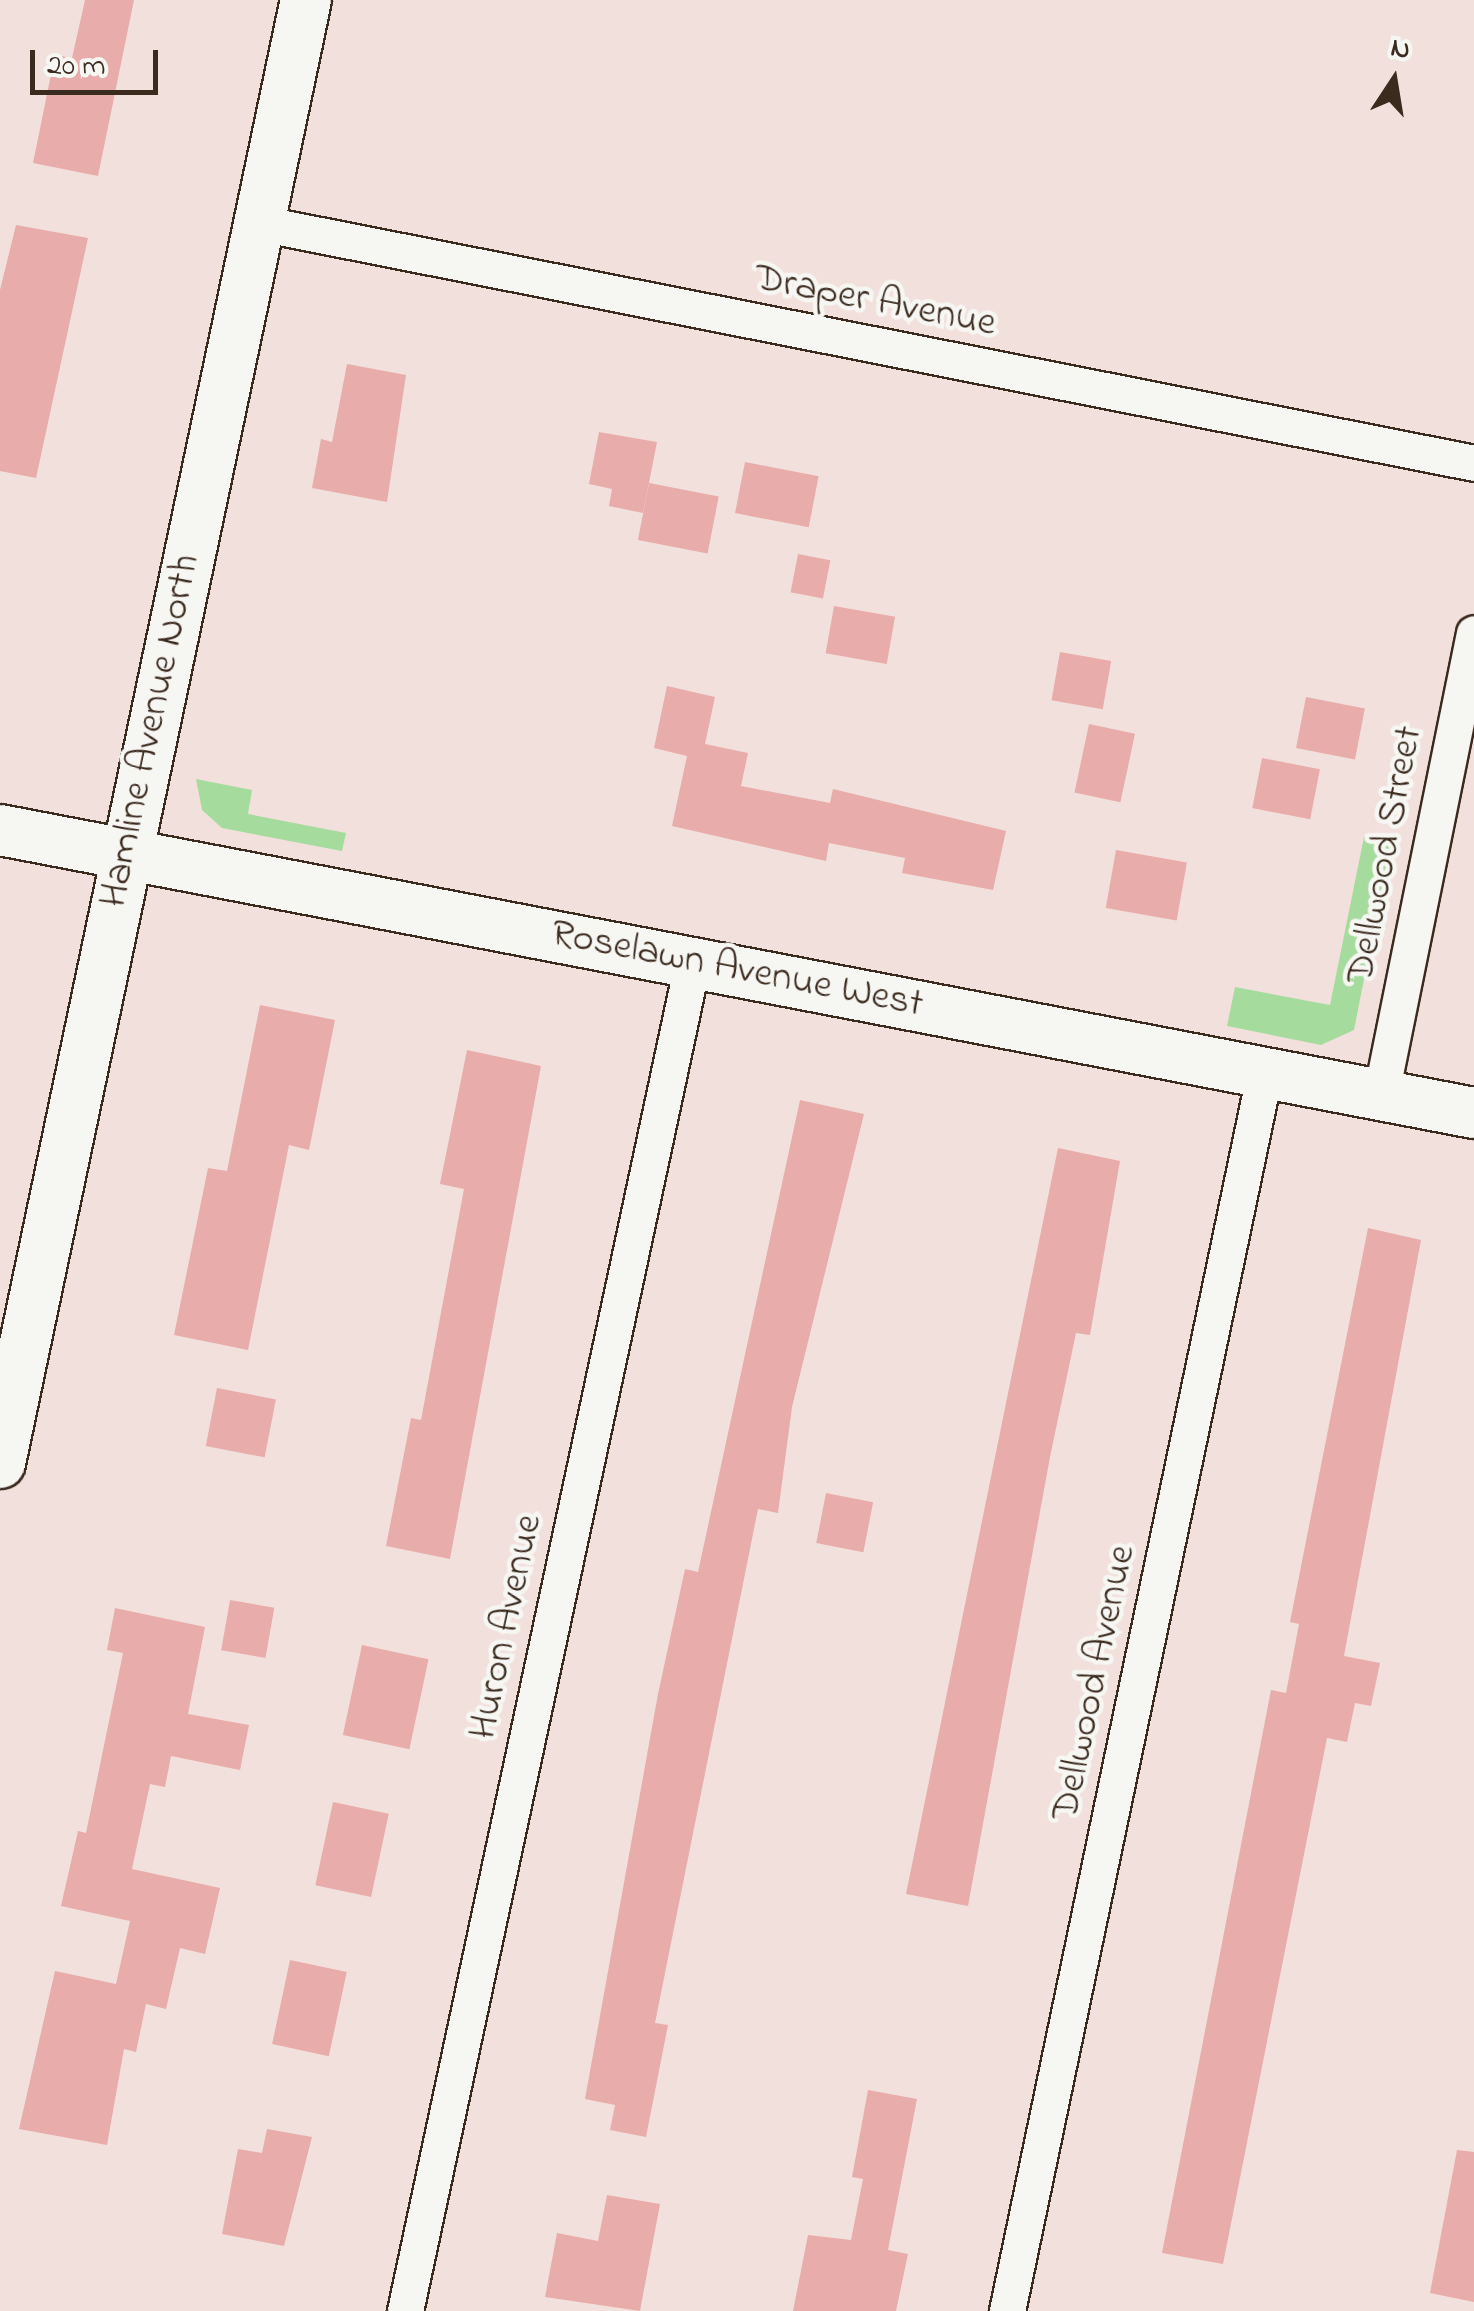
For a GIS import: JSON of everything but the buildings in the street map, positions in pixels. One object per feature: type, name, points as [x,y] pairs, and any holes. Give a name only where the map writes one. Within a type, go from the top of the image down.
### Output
[{"type":"street","name":"Hamline Avenue North","points":[[0,1463],[306,0]]},
{"type":"street","name":"Draper Avenue","points":[[259,223],[1474,463]]},
{"type":"street","name":"Dellwood Street","points":[[1381,1094],[1474,633]]},
{"type":"street","name":"Roselawn Avenue West","points":[[0,830],[694,960],[1474,1114]]},
{"type":"street","name":"Huron Avenue","points":[[405,2311],[694,960]]},
{"type":"street","name":"Dellwood Avenue","points":[[1007,2311],[1265,1071]]},
{"type":"green space","points":[[196,779],[252,790],[248,814],[346,833],[342,851],[222,828],[202,810]]},
{"type":"green space","points":[[1364,837],[1391,842],[1354,1030],[1321,1045],[1227,1026],[1235,987],[1330,1005]]}]
